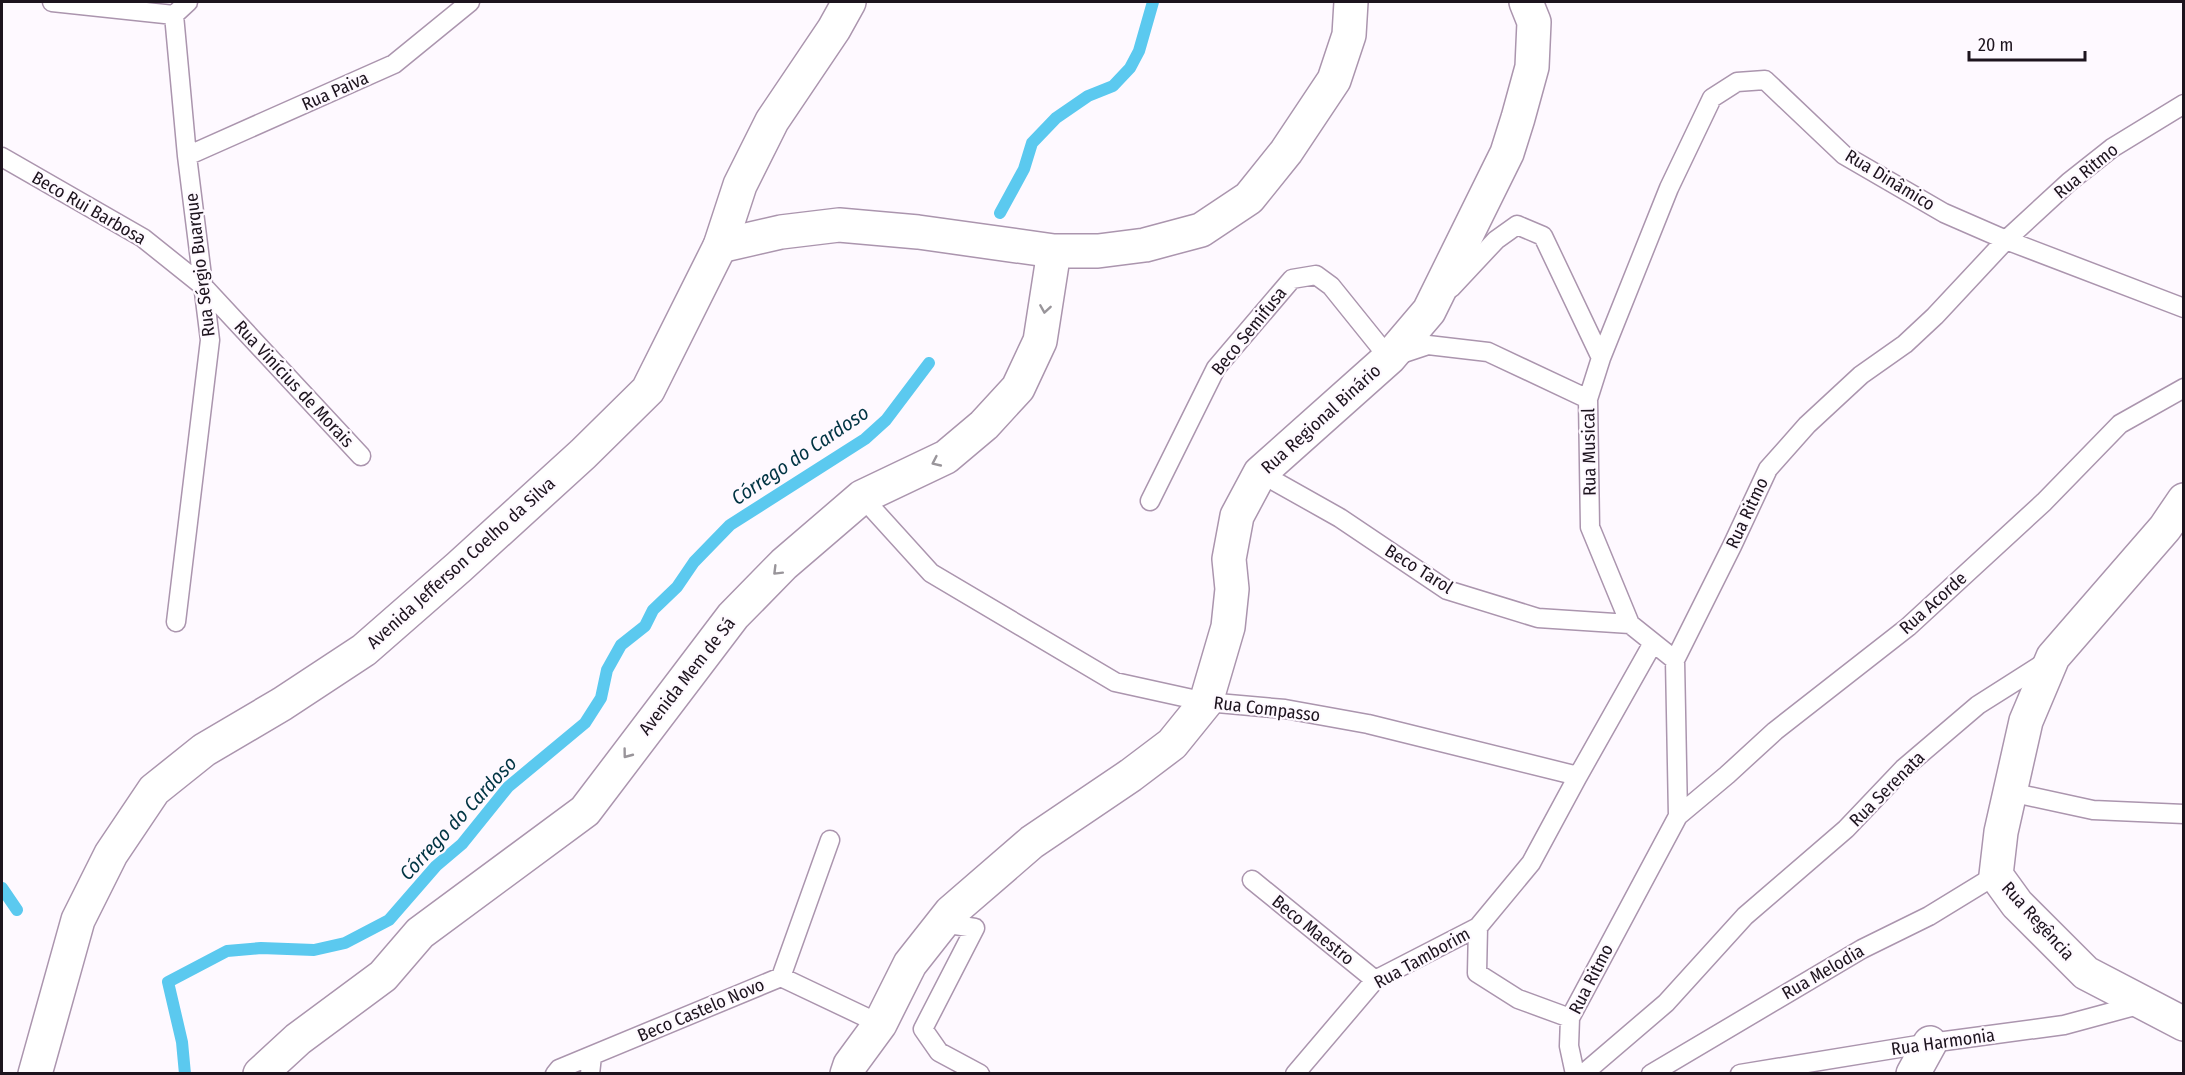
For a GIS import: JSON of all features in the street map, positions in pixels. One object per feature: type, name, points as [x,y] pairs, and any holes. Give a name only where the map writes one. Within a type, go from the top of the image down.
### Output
[{"type":"street","name":"Avenida Jefferson Coelho da Silva","points":[[35,1074],[78,920],[111,854],[154,790],[204,750],[282,704],[364,650],[459,567],[591,446],[648,390],[720,246],[740,184],[772,121],[834,29],[849,2]]},
{"type":"street","points":[[720,246],[781,232],[839,225],[918,232],[1054,251],[1098,251],[1146,245],[1202,230],[1249,198],[1286,152],[1334,80],[1349,35],[1351,2]]},
{"type":"street","name":"Rua Regional Binário","points":[[847,1074],[850,1065],[879,1024],[910,964],[951,912],[1032,842],[1131,775],[1172,744],[1206,702],[1228,627],[1232,589],[1229,559],[1237,516],[1260,472],[1389,358],[1429,311],[1507,153],[1518,118],[1532,67],[1534,22],[1526,2]]},
{"type":"street","name":"Avenida Mem de Sá","points":[[260,1074],[298,1039],[383,976],[420,933],[585,811],[733,615],[784,564],[862,497],[946,457],[984,425],[1018,388],[1040,341],[1054,251]]},
{"type":"street","name":"Rua Serenata","points":[[2053,657],[2165,528],[2184,500]]},
{"type":"street","name":"Rua Regência","points":[[2053,657],[2026,721],[2001,832],[1996,875],[2017,904],[2086,974],[2184,1024]]},
{"type":"street","points":[[1913,1074],[1930,1043]]},
{"type":"lane","points":[[52,2],[174,15],[188,2]]},
{"type":"lane","name":"Rua Paiva","points":[[187,156],[394,64],[470,2]]},
{"type":"lane","name":"Rua Sérgio Buarque","points":[[174,15],[187,156],[210,340],[176,622]]},
{"type":"lane","name":"Rua Dinâmico","points":[[1601,358],[1669,188],[1712,98],[1737,82],[1765,80],[1844,155],[1944,213],[2006,240],[2184,308]]},
{"type":"lane","name":"Rua Ritmo","points":[[1575,1074],[1569,1046],[1570,1018],[1678,816],[1675,660],[1768,470],[1807,425],[1861,375],[1905,344],[1935,316],[2006,240],[2069,182],[2112,148],[2184,104]]},
{"type":"lane","name":"Beco Rui Barbosa","points":[[2,157],[143,238],[203,286]]},
{"type":"lane","points":[[1429,311],[1496,240],[1517,225],[1543,236],[1601,358]]},
{"type":"lane","name":"Beco Semifusa","points":[[1150,501],[1216,368],[1292,279],[1316,275],[1331,286],[1389,358]]},
{"type":"lane","name":"Rua Vinícius de Morais","points":[[203,286],[361,456]]},
{"type":"lane","points":[[1389,358],[1428,345],[1488,352],[1588,399]]},
{"type":"lane","name":"Rua Musical","points":[[1601,358],[1588,399],[1590,527],[1630,624],[1675,660]]},
{"type":"lane","name":"Rua Acorde","points":[[1678,816],[1775,731],[1908,627],[2044,502],[2120,424],[2184,388]]},
{"type":"lane","name":"Beco Tarol","points":[[1260,472],[1340,518],[1447,590],[1538,618],[1630,624]]},
{"type":"lane","name":"Rua Compasso","points":[[862,497],[930,573],[1115,682],[1206,702],[1285,709],[1368,724],[1578,776]]},
{"type":"lane","points":[[1578,776],[1653,643]]},
{"type":"lane","name":"Rua Serenata","points":[[1583,1074],[1666,1003],[1745,916],[1846,829],[1904,768],[1978,705],[2053,657]]},
{"type":"lane","name":"Rua Tamborim","points":[[1295,1074],[1375,980],[1478,927],[1531,863],[1578,776]]},
{"type":"lane","points":[[2010,792],[2093,810],[2184,814]]},
{"type":"lane","points":[[781,977],[830,840]]},
{"type":"lane","name":"Rua Melodia","points":[[1651,1074],[1862,949],[1929,916],[1996,875]]},
{"type":"lane","name":"Beco Maestro","points":[[1252,880],[1375,980]]},
{"type":"lane","points":[[942,923],[975,928],[922,1029],[939,1052],[980,1074]]},
{"type":"lane","points":[[1478,927],[1477,973],[1518,999],[1570,1018]]},
{"type":"lane","name":"Beco Castelo Novo","points":[[555,1074],[559,1069],[591,1065],[781,977],[879,1024]]},
{"type":"lane","name":"Rua Harmonia","points":[[1740,1074],[1930,1043],[2064,1025],[2144,1004]]},
{"type":"waterway","name":"Córrego do Cardoso","points":[[1000,213],[1024,169],[1032,143],[1056,118],[1088,96],[1113,86],[1130,68],[1139,51],[1153,2]]},
{"type":"waterway","name":"Córrego do Cardoso","points":[[185,1074],[182,1042],[168,982],[227,951],[261,948],[314,950],[345,943],[389,920],[436,866],[462,844],[508,787],[585,723],[601,698],[607,670],[621,645],[645,626],[653,610],[677,587],[694,562],[730,525],[865,439],[886,420],[929,363]]},
{"type":"waterway","points":[[2,888],[17,910]]}]
